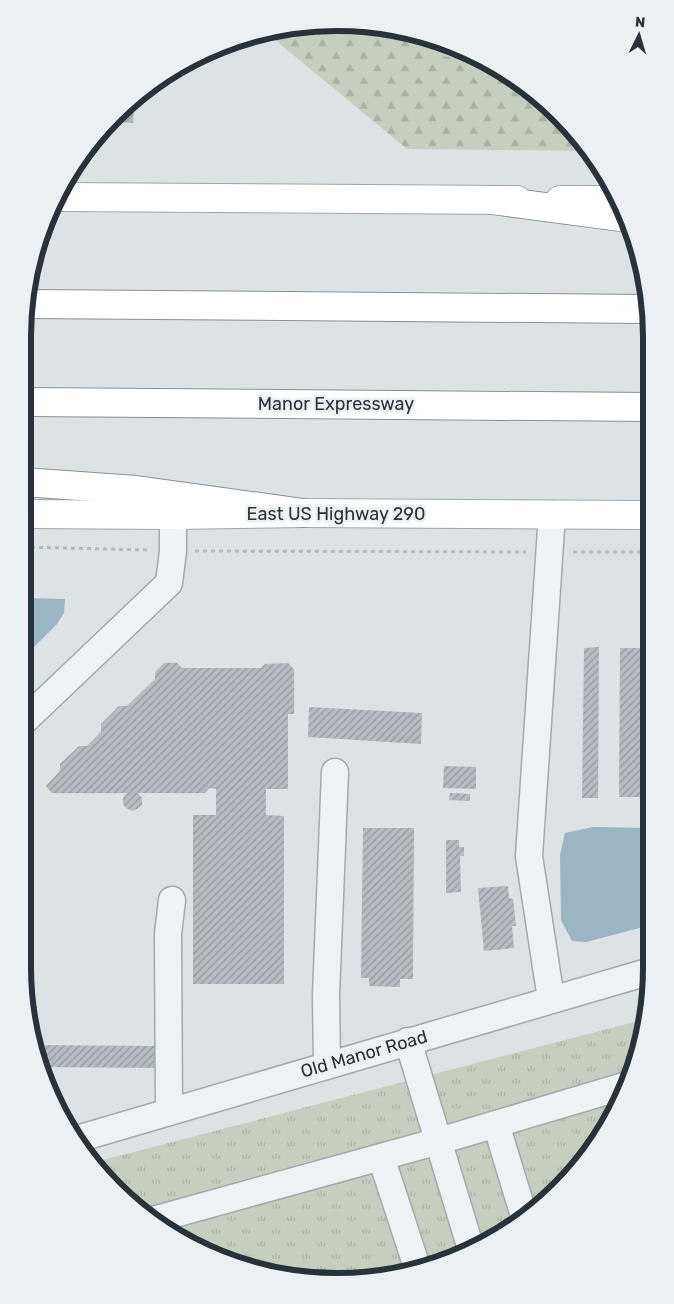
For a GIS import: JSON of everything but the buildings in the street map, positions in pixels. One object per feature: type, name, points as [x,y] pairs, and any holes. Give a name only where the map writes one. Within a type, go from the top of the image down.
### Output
[{"type":"main road","points":[[65,197],[610,200]]},
{"type":"main road","points":[[492,200],[617,217]]},
{"type":"main road","points":[[33,304],[641,309]]},
{"type":"main road","name":"Manor Expressway","points":[[31,402],[643,407]]},
{"type":"main road","points":[[31,483],[136,490],[303,513]]},
{"type":"main road","name":"East US Highway 290","points":[[31,514],[643,515]]},
{"type":"street","points":[[551,999],[529,856],[552,514]]},
{"type":"street","points":[[31,714],[169,583],[173,551],[172,515]]},
{"type":"street","points":[[327,1065],[326,995],[335,772]]},
{"type":"street","points":[[169,1112],[168,934],[172,900]]},
{"type":"street","name":"Old Manor Road","points":[[83,1137],[643,973]]},
{"type":"street","points":[[408,1041],[470,1242]]},
{"type":"street","points":[[162,1218],[439,1141],[617,1088]]},
{"type":"street","points":[[496,1124],[522,1210]]},
{"type":"street","points":[[381,1157],[415,1262]]},
{"type":"path","points":[[31,547],[173,551],[643,552]]},
{"type":"green space","points":[[337,31],[397,37],[427,45],[437,56],[460,58],[490,72],[523,94],[539,107],[580,151],[407,149],[273,38]]},
{"type":"green space","points":[[427,45],[460,58],[437,56]]},
{"type":"green space","points":[[638,1021],[627,1065],[611,1102],[591,1137],[567,1169],[539,1197],[490,1232],[435,1257],[397,1267],[357,1272],[317,1272],[277,1267],[239,1257],[184,1232],[151,1210],[113,1175],[103,1160]]},
{"type":"green space","points":[[103,1160],[113,1175],[107,1169],[100,1161]]},
{"type":"water","points":[[31,598],[65,599],[64,613],[57,624],[31,650]]},
{"type":"water","points":[[593,827],[643,828],[643,927],[586,942],[572,941],[561,920],[560,855],[565,833]]}]
